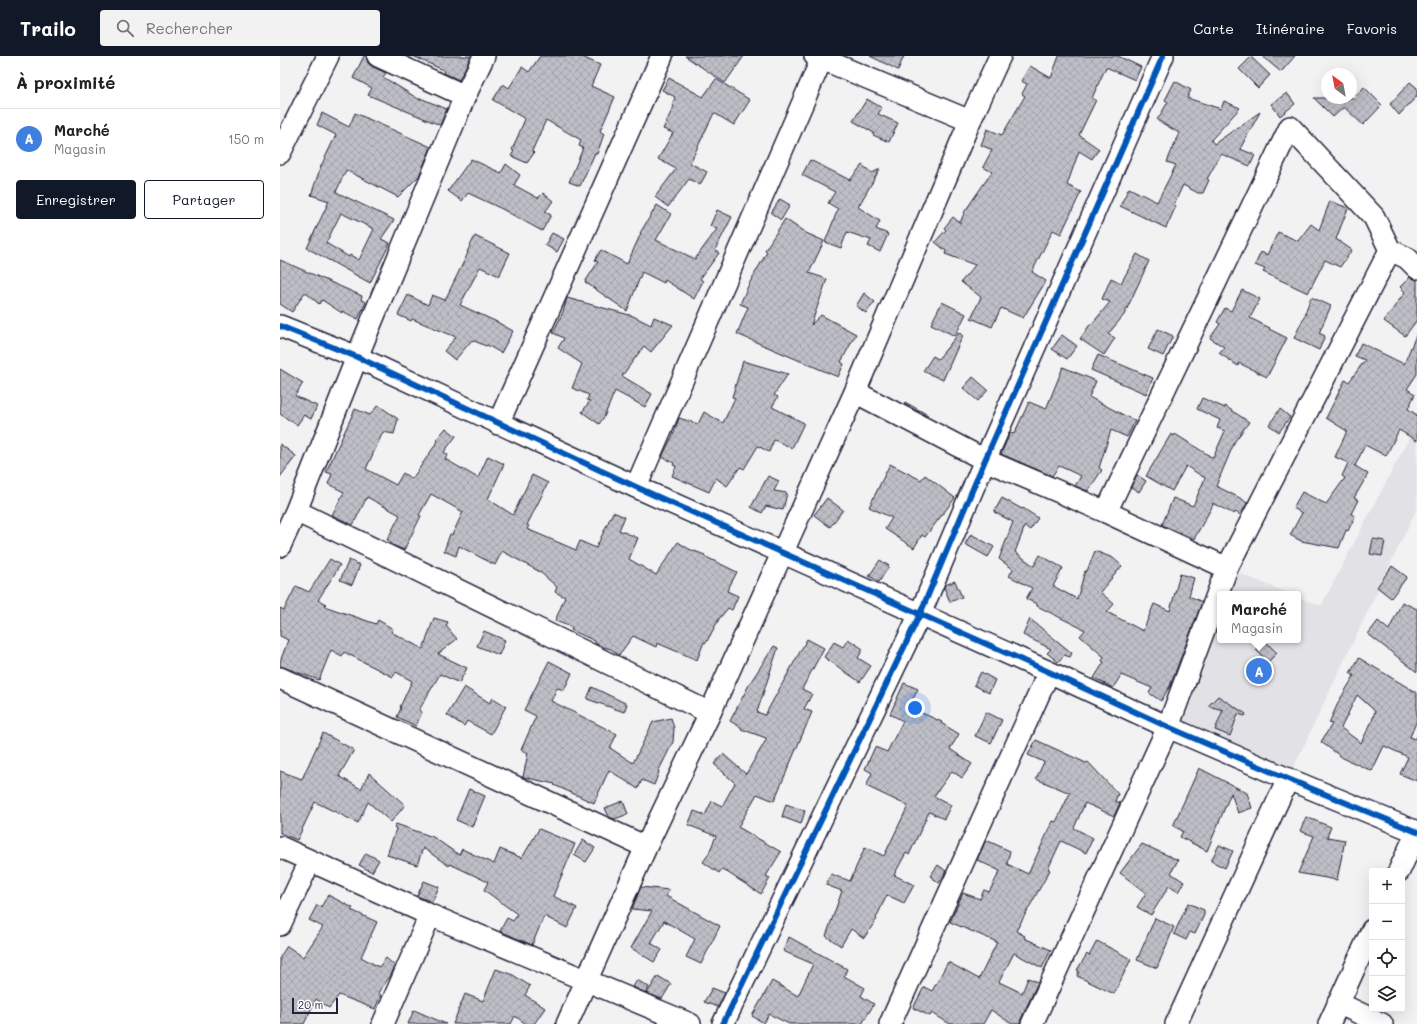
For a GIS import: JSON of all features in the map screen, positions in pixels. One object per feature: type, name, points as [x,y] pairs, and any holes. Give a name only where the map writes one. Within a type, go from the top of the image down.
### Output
[{"type":"street","points":[[280,153],[328,56]]},
{"type":"street","points":[[378,56],[465,96]]},
{"type":"street","points":[[280,546],[296,511],[357,357],[465,96],[484,56]]},
{"type":"street","points":[[498,424],[662,56]]},
{"type":"street","points":[[567,1024],[646,847],[710,713],[783,553],[855,392],[970,121],[1000,56]]},
{"type":"street","points":[[723,1024],[920,614],[985,460],[1163,56]]},
{"type":"street","points":[[636,487],[820,57],[970,121]]},
{"type":"street","points":[[1106,512],[1290,127],[1374,217],[1390,250],[1407,258],[1417,268]]},
{"type":"street","points":[[1218,591],[1227,568],[1390,250]]},
{"type":"street","points":[[280,326],[357,357],[636,487],[1168,727],[1288,779],[1417,832],[1400,868]]},
{"type":"street","points":[[855,392],[985,460],[1106,512],[1227,568]]},
{"type":"street","points":[[296,511],[710,713]]},
{"type":"street","points":[[1032,1024],[1168,727],[1217,595]]},
{"type":"street","points":[[890,1024],[1049,672]]},
{"type":"street","points":[[280,678],[646,847]]},
{"type":"street","points":[[1176,1024],[1288,779]]},
{"type":"street","points":[[280,847],[430,915],[690,1024]]},
{"type":"street","points":[[280,925],[310,860]]},
{"type":"street","points":[[383,1024],[430,915]]},
{"type":"street","points":[[1329,1024],[1369,936]]},
{"type":"street","points":[[1338,1003],[1382,1024]]},
{"type":"shaded area","points":[[1417,423],[1417,508],[1288,779],[1168,727],[1217,595],[1217,643],[1301,643],[1301,598],[1321,606]]},
{"type":"shaded area","points":[[1227,568],[1283,591],[1218,591]]},
{"type":"building","points":[[364,56],[366,56],[368,63],[373,67],[386,73],[383,77],[420,100],[420,98],[447,109],[440,125],[368,95],[372,88],[353,78]]},
{"type":"building","points":[[413,56],[471,56],[459,80],[444,73],[445,71]]},
{"type":"building","points":[[540,56],[580,56],[600,65],[591,86],[615,97],[600,131],[604,134],[597,154],[595,153],[580,186],[569,182],[583,148],[579,146],[581,140],[546,120],[532,151],[534,153],[527,163],[511,156],[525,119],[493,100],[503,84],[509,88],[522,67],[529,72]]},
{"type":"building","points":[[685,56],[744,56],[725,83]]},
{"type":"building","points":[[870,56],[904,56],[898,70]]},
{"type":"building","points":[[1059,56],[1118,56],[1141,67],[1135,80],[1106,67],[1092,98],[1096,100],[1079,135],[1099,149],[1092,159],[1079,151],[1067,185],[1081,192],[1061,234],[1053,230],[1032,272],[1046,281],[1023,318],[1001,308],[992,327],[971,318],[981,297],[961,282],[975,265],[945,254],[946,251],[935,242],[946,230],[944,228],[953,217],[960,223],[965,211],[992,172],[983,167],[992,150],[981,145],[987,129],[1002,135],[1025,96],[1022,94],[1027,84],[1021,81],[1030,66],[1051,78]]},
{"type":"building","points":[[1262,56],[1295,56],[1281,72]]},
{"type":"building","points":[[1251,57],[1270,75],[1258,88],[1239,69]]},
{"type":"building","points":[[669,78],[703,97],[716,79],[750,100],[734,125],[714,113],[690,163],[707,172],[700,185],[689,179],[668,207],[655,197],[676,169],[658,159],[673,133],[663,129],[674,106],[672,106],[675,97],[662,90]]},
{"type":"building","points":[[1175,81],[1191,90],[1187,98],[1221,109],[1224,101],[1240,108],[1211,140],[1214,144],[1260,112],[1240,149],[1255,155],[1250,166],[1221,154],[1207,179],[1209,180],[1203,193],[1198,193],[1183,185],[1174,204],[1176,206],[1166,228],[1120,206],[1129,188],[1157,202],[1176,165],[1167,162],[1179,133],[1157,120],[1168,102],[1165,100]]},
{"type":"building","points":[[1410,82],[1417,88],[1417,96],[1399,115],[1390,104]]},
{"type":"building","points":[[1364,87],[1382,105],[1363,125],[1344,107],[1333,117],[1314,98],[1321,98],[1321,104],[1357,104],[1357,95]]},
{"type":"building","points":[[1287,93],[1295,104],[1280,116],[1271,104]]},
{"type":"building","points":[[867,99],[882,108],[878,114],[898,123],[889,142],[873,135],[874,133],[853,121]]},
{"type":"building","points":[[322,113],[349,127],[355,113],[431,147],[419,176],[398,197],[346,170],[336,192],[394,220],[381,239],[390,243],[370,283],[307,248],[329,201],[311,195],[321,166],[336,135],[317,125]],"holes":[[[341,213],[374,229],[359,260],[350,255],[349,257],[326,243]]]},
{"type":"building","points":[[471,159],[501,173],[506,164],[520,175],[514,185],[538,198],[543,193],[553,201],[545,212],[551,215],[542,231],[502,209],[468,193],[462,201],[448,191]]},
{"type":"building","points":[[810,160],[850,180],[862,165],[872,173],[880,169],[858,207],[880,221],[876,229],[888,234],[880,252],[868,246],[871,240],[847,232],[841,248],[825,242],[838,209],[828,203],[835,192],[802,175]]},
{"type":"building","points":[[780,199],[790,205],[781,220],[771,213]]},
{"type":"building","points":[[1330,201],[1348,208],[1336,239],[1352,250],[1340,267],[1325,260],[1308,293],[1263,272],[1265,269],[1255,265],[1261,252],[1267,255],[1278,232],[1298,241],[1311,224],[1319,230]]},
{"type":"building","points":[[657,205],[671,214],[656,240],[695,259],[717,229],[710,226],[717,210],[732,217],[715,250],[719,253],[700,279],[703,281],[694,299],[665,280],[664,283],[642,272],[627,311],[585,282],[598,262],[595,260],[601,250],[627,264],[640,233]]},
{"type":"building","points":[[785,219],[806,233],[824,241],[809,273],[827,279],[811,325],[821,315],[856,334],[841,362],[844,364],[838,377],[737,334],[748,307],[740,304],[749,284],[767,252],[765,250]]},
{"type":"building","points":[[552,233],[564,239],[557,252],[545,245]]},
{"type":"building","points":[[475,236],[510,253],[499,276],[480,267],[460,305],[513,331],[501,353],[487,345],[486,346],[472,340],[455,360],[444,351],[456,337],[412,319],[411,321],[398,315],[408,295],[428,305],[432,295],[445,300]]},
{"type":"building","points":[[1137,254],[1149,261],[1124,315],[1108,334],[1115,338],[1104,355],[1080,339],[1091,323],[1092,324],[1110,302],[1102,299],[1111,278],[1121,283]]},
{"type":"building","points":[[280,260],[362,296],[361,300],[366,302],[358,319],[342,311],[342,313],[322,300],[319,304],[305,292],[292,312],[280,304]]},
{"type":"building","points":[[1410,277],[1417,280],[1417,320],[1405,336],[1384,321],[1405,292],[1400,287]]},
{"type":"building","points":[[1242,290],[1260,299],[1250,318],[1287,338],[1267,377],[1239,363],[1238,366],[1219,353],[1224,347],[1210,338],[1220,324],[1217,322],[1225,308],[1231,311]]},
{"type":"building","points":[[864,293],[875,302],[866,313],[856,306]]},
{"type":"building","points":[[1311,297],[1331,306],[1319,333],[1325,336],[1319,350],[1294,338],[1306,313]]},
{"type":"building","points":[[567,298],[633,316],[651,325],[654,317],[673,325],[651,352],[644,346],[622,376],[652,394],[645,407],[615,391],[604,417],[599,424],[582,412],[590,401],[587,400],[589,395],[572,388],[582,364],[558,348],[564,338],[553,333],[563,312]]},
{"type":"building","points":[[942,302],[966,314],[955,336],[931,324]]},
{"type":"building","points":[[1158,329],[1173,336],[1163,356],[1148,349]]},
{"type":"building","points":[[959,333],[963,335],[943,380],[923,371],[933,356],[938,359]]},
{"type":"building","points":[[1417,333],[1417,374],[1407,389],[1415,394],[1408,409],[1417,415],[1417,441],[1399,430],[1386,456],[1365,445],[1355,466],[1368,474],[1354,498],[1358,500],[1351,514],[1355,516],[1348,531],[1346,530],[1339,548],[1301,541],[1290,535],[1302,513],[1293,508],[1302,492],[1326,504],[1345,478],[1342,476],[1348,463],[1335,457],[1347,431],[1326,418],[1345,380],[1349,382],[1365,360],[1355,356],[1361,343],[1404,364]]},
{"type":"building","points":[[1062,335],[1077,346],[1067,359],[1052,349]]},
{"type":"building","points":[[1098,355],[1153,378],[1146,394],[1091,370]]},
{"type":"building","points":[[743,361],[788,374],[774,395],[778,397],[772,407],[804,423],[792,448],[774,440],[769,452],[758,446],[744,469],[740,467],[727,486],[716,478],[709,492],[672,476],[676,466],[673,465],[674,463],[662,457],[674,433],[679,418],[698,424],[704,412],[723,423],[735,398],[732,397]]},
{"type":"building","points":[[1063,367],[1096,381],[1089,397],[1135,421],[1127,437],[1111,430],[1099,468],[1102,470],[1088,491],[1075,486],[1081,476],[1059,466],[1052,476],[1001,454],[1010,433],[1014,434],[1029,402],[1046,409]]},
{"type":"building","points":[[280,369],[303,383],[295,396],[317,406],[311,419],[304,415],[297,425],[280,414]]},
{"type":"building","points":[[973,377],[988,390],[978,401],[963,388]]},
{"type":"building","points":[[1202,398],[1225,408],[1225,406],[1249,422],[1235,441],[1216,486],[1247,503],[1241,515],[1235,512],[1234,514],[1212,503],[1213,505],[1194,539],[1162,525],[1173,498],[1193,506],[1205,478],[1186,466],[1172,491],[1146,476],[1171,434],[1174,436],[1175,434],[1213,458],[1225,431],[1217,428],[1220,420],[1197,409]]},
{"type":"building","points":[[905,402],[928,415],[927,416],[904,404]]},
{"type":"building","points":[[378,405],[398,419],[394,434],[383,432],[366,469],[396,485],[403,473],[412,479],[438,441],[436,440],[446,428],[456,436],[444,452],[448,455],[445,459],[478,478],[488,456],[504,464],[488,499],[513,515],[532,475],[548,483],[527,525],[529,526],[527,529],[576,550],[580,541],[596,548],[613,512],[625,517],[619,530],[638,538],[629,559],[656,575],[678,542],[689,549],[705,555],[704,556],[737,572],[727,591],[738,596],[732,610],[728,608],[719,619],[706,643],[704,642],[697,660],[657,643],[656,647],[633,636],[619,655],[611,649],[603,647],[595,643],[595,641],[571,630],[572,627],[555,621],[565,597],[555,592],[557,587],[540,572],[502,551],[495,565],[459,546],[456,556],[444,551],[450,534],[452,535],[463,512],[431,494],[419,515],[421,516],[404,550],[390,544],[391,542],[387,540],[400,515],[367,497],[353,525],[332,515],[344,492],[328,484],[332,474],[326,472],[355,409],[370,415]]},
{"type":"building","points":[[1280,409],[1290,417],[1279,432],[1269,425]]},
{"type":"building","points":[[280,444],[296,456],[280,477]]},
{"type":"building","points":[[890,464],[921,480],[925,475],[955,498],[925,537],[922,535],[914,548],[885,529],[892,518],[869,507]]},
{"type":"building","points":[[1137,475],[1146,481],[1139,492],[1131,487]]},
{"type":"building","points":[[768,476],[779,481],[774,491],[787,493],[783,510],[766,506],[762,513],[751,507]]},
{"type":"building","points":[[827,498],[843,510],[830,527],[814,515]]},
{"type":"building","points":[[1002,498],[1022,509],[1023,508],[1038,518],[1030,530],[1025,526],[1015,552],[1034,566],[1040,555],[1063,568],[1053,586],[1077,599],[1085,571],[1087,571],[1095,551],[1113,558],[1122,566],[1100,592],[1114,604],[1107,612],[1143,631],[1154,604],[1170,611],[1180,574],[1194,578],[1189,596],[1202,602],[1170,686],[1161,701],[1149,693],[1152,688],[1121,675],[1113,688],[1094,678],[1104,662],[1102,661],[1104,657],[1080,636],[1085,630],[1026,599],[1032,588],[1009,576],[1013,569],[999,559],[1013,522],[994,512]]},
{"type":"building","points":[[971,534],[994,547],[988,557],[965,544]]},
{"type":"building","points":[[1373,539],[1385,541],[1382,556],[1370,554]]},
{"type":"building","points":[[330,559],[340,565],[318,600],[326,604],[324,606],[376,624],[378,620],[393,629],[391,632],[423,649],[434,618],[448,622],[446,626],[457,639],[438,654],[467,668],[459,683],[440,674],[419,710],[422,712],[416,726],[397,717],[412,681],[396,672],[393,677],[344,652],[342,656],[331,650],[319,680],[280,666],[288,640],[280,636],[280,608],[284,610],[296,586],[309,592]]},
{"type":"building","points":[[349,560],[360,565],[352,585],[340,580]]},
{"type":"building","points":[[880,560],[889,566],[879,582],[869,576]]},
{"type":"building","points":[[1392,566],[1407,577],[1391,598],[1377,587]]},
{"type":"building","points":[[955,581],[962,597],[950,602],[944,587],[945,585]]},
{"type":"building","points":[[1402,602],[1417,609],[1417,672],[1368,634],[1378,621],[1389,630]]},
{"type":"building","points":[[1030,619],[1072,653],[1070,657],[1064,655],[1058,662],[1047,653],[1051,649],[1023,635]]},
{"type":"building","points":[[484,631],[505,640],[499,655],[477,646]]},
{"type":"building","points":[[807,639],[824,648],[802,689],[812,694],[804,709],[812,712],[774,801],[757,794],[738,827],[781,852],[766,876],[770,878],[761,894],[722,869],[719,873],[703,862],[708,855],[716,836],[688,825],[694,811],[705,815],[712,801],[722,806],[735,783],[714,764],[723,754],[746,774],[766,740],[766,738],[741,729],[742,728],[730,721],[750,683],[774,646],[778,648],[757,712],[765,715]]},
{"type":"building","points":[[848,639],[863,649],[858,658],[871,666],[860,682],[824,657],[834,642],[843,647]]},
{"type":"building","points":[[1263,643],[1267,643],[1277,653],[1268,662],[1256,650]]},
{"type":"building","points":[[1359,658],[1417,693],[1417,720],[1410,737],[1416,739],[1417,736],[1417,781],[1400,774],[1408,757],[1384,746],[1372,771],[1343,758],[1321,742],[1332,724],[1329,723],[1339,701],[1354,676],[1350,673]],"holes":[[[1357,695],[1375,711],[1372,721],[1361,743],[1341,728]]]},
{"type":"building","points":[[549,661],[572,673],[564,690],[557,688],[551,701],[617,734],[610,748],[633,763],[653,722],[671,718],[674,728],[673,742],[658,772],[654,785],[642,780],[638,789],[609,770],[594,803],[554,785],[555,784],[523,777],[528,753],[521,750],[536,716],[524,710]]},
{"type":"building","points":[[981,672],[995,680],[989,693],[974,685]]},
{"type":"building","points":[[904,683],[918,689],[909,707],[942,722],[941,723],[959,734],[950,749],[972,764],[962,778],[952,771],[934,796],[951,805],[944,819],[929,812],[909,855],[906,853],[894,875],[914,885],[904,903],[887,895],[876,918],[877,919],[864,938],[851,929],[841,946],[826,936],[842,891],[826,885],[831,874],[850,881],[865,847],[884,856],[908,806],[866,786],[872,773],[865,769],[875,747],[887,752],[903,721],[890,714]]},
{"type":"building","points":[[464,687],[490,703],[493,698],[506,706],[491,734],[467,721],[464,726],[447,715]]},
{"type":"building","points":[[592,687],[627,704],[624,712],[587,699]]},
{"type":"building","points":[[1218,696],[1246,714],[1245,716],[1238,714],[1230,736],[1215,730],[1223,710],[1208,706]]},
{"type":"building","points":[[986,712],[1002,720],[991,743],[975,736]]},
{"type":"building","points":[[323,733],[354,750],[339,776],[361,789],[369,773],[405,805],[391,822],[368,802],[358,823],[315,802],[297,840],[280,833],[280,771],[302,779]]},
{"type":"building","points":[[1036,740],[1086,763],[1088,762],[1118,794],[1115,801],[1120,803],[1114,816],[1085,803],[1074,828],[1093,838],[1086,853],[1061,841],[1048,869],[1050,870],[1016,931],[1025,936],[1024,938],[1051,950],[1042,968],[1014,953],[999,982],[1022,993],[1028,978],[1038,982],[1020,1024],[1012,1024],[991,1010],[983,1024],[950,1024],[932,1013],[930,1016],[913,1008],[924,987],[932,991],[948,962],[979,979],[997,942],[950,922],[963,893],[980,899],[984,890],[989,892],[1000,871],[977,860],[986,840],[1010,851],[1007,864],[1028,874],[1053,821],[1056,822],[1070,793],[1036,779],[1044,762],[1028,755]]},
{"type":"building","points":[[1199,768],[1247,793],[1252,808],[1238,813],[1231,793],[1207,851],[1180,837],[1183,831],[1173,826]]},
{"type":"building","points":[[469,789],[485,796],[472,827],[456,820]]},
{"type":"building","points":[[623,801],[628,814],[615,819],[609,817],[605,808]]},
{"type":"building","points":[[786,804],[805,811],[801,824],[782,817]]},
{"type":"building","points":[[1306,817],[1331,827],[1327,837],[1345,840],[1337,880],[1298,873],[1314,836],[1300,831]]},
{"type":"building","points":[[396,824],[433,837],[459,855],[462,849],[494,864],[500,849],[522,858],[539,829],[575,844],[553,896],[577,908],[567,928],[544,916],[532,945],[500,931],[507,918],[513,921],[517,914],[484,890],[488,882],[450,864],[449,866],[423,848],[417,865],[387,855],[396,829],[394,827]]},
{"type":"building","points":[[583,840],[595,848],[586,862],[574,855]]},
{"type":"building","points":[[1142,844],[1178,860],[1171,873],[1184,882],[1178,892],[1169,886],[1151,915],[1137,907],[1146,893],[1120,873]]},
{"type":"building","points":[[1219,845],[1233,851],[1225,868],[1211,861]]},
{"type":"building","points":[[366,853],[379,860],[372,872],[359,865]]},
{"type":"building","points":[[938,865],[946,871],[939,883],[930,876]]},
{"type":"building","points":[[424,881],[439,887],[432,902],[417,896]]},
{"type":"building","points":[[641,887],[669,890],[666,896],[720,926],[701,964],[686,957],[695,939],[664,921],[651,943],[662,950],[654,962],[631,948],[652,911],[632,909]]},
{"type":"building","points":[[328,895],[353,908],[351,910],[377,922],[361,957],[379,967],[386,958],[395,966],[391,975],[378,993],[381,995],[375,1009],[339,995],[329,1008],[316,999],[304,1024],[280,1024],[280,957],[287,946],[303,957],[323,927],[309,920],[317,905],[321,907]]},
{"type":"building","points":[[1188,903],[1204,910],[1204,915],[1195,934],[1190,932],[1186,940],[1174,934]]},
{"type":"building","points":[[1155,918],[1174,927],[1157,968],[1137,960]]},
{"type":"building","points":[[789,937],[847,969],[844,976],[865,988],[861,996],[874,1004],[862,1024],[789,1024],[769,1014],[764,1023],[752,1016],[772,981],[798,996],[813,964],[783,951]]},
{"type":"building","points":[[1097,941],[1131,959],[1114,994],[1077,976],[1079,971],[1077,970],[1087,954],[1089,956]]},
{"type":"building","points":[[496,969],[513,975],[530,986],[525,995],[545,1008],[534,1024],[526,1024],[515,1016],[511,1024],[453,1024],[465,994],[483,1001]]},
{"type":"building","points":[[658,976],[671,984],[662,999],[647,993]]},
{"type":"building","points":[[637,980],[649,987],[646,993],[633,987]]},
{"type":"building","points":[[712,988],[725,993],[718,1007],[704,1002]]},
{"type":"building","points":[[414,1010],[446,1024],[408,1024]]},
{"type":"cycle path","points":[[723,1024],[920,614],[985,460],[1163,56]]},
{"type":"cycle path","points":[[280,326],[357,357],[636,487],[1168,727],[1288,779],[1417,832]]},
{"type":"place","name":"Marché","points":[[1259,671]]}]
